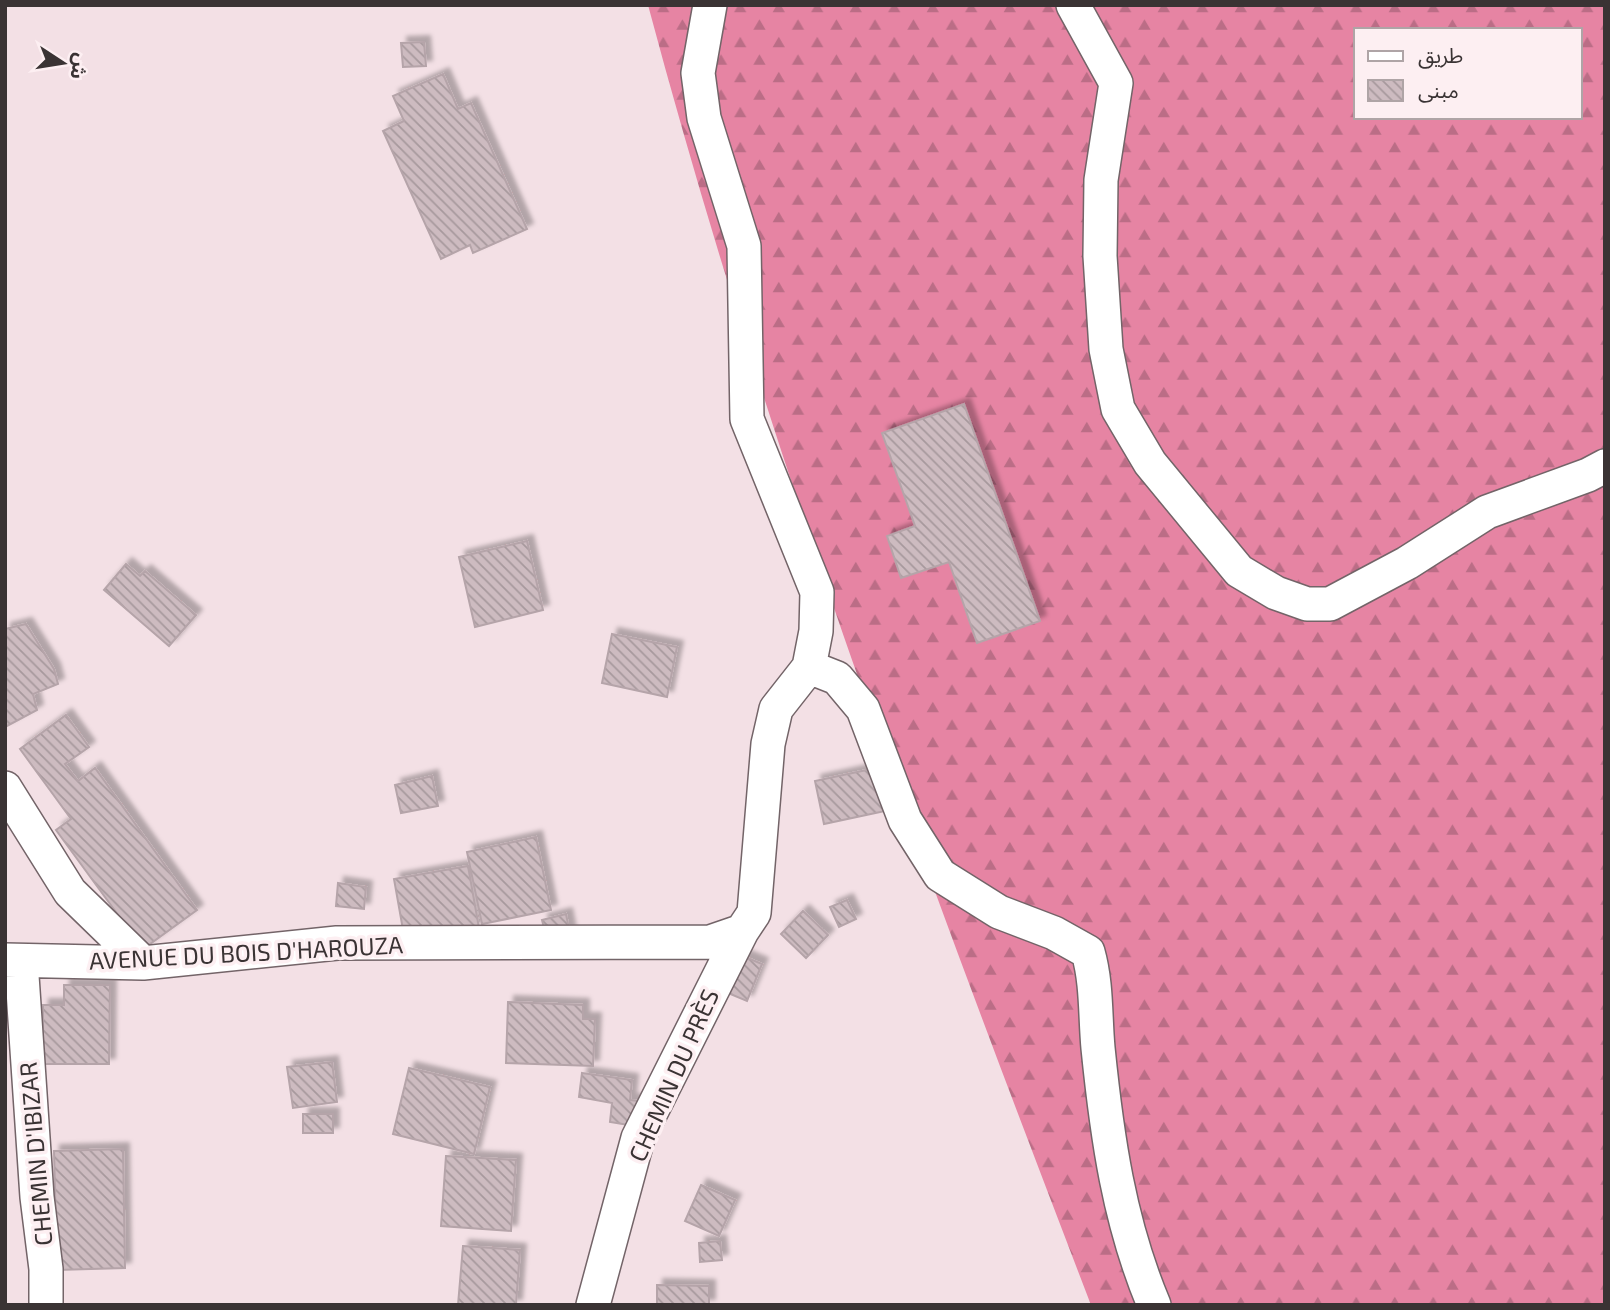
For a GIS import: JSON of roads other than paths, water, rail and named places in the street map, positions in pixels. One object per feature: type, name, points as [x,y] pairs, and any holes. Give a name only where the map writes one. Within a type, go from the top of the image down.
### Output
[{"type":"street","points":[[710,5],[698,73],[704,118],[744,246],[747,419],[817,592],[816,631],[809,667],[837,678],[863,709],[905,820],[940,875],[999,912],[1054,933],[1088,952],[1095,977],[1098,1046],[1113,1172],[1135,1259],[1154,1305]]},
{"type":"street","points":[[1073,5],[1116,83],[1101,180],[1100,256],[1106,349],[1118,409],[1150,463],[1239,571],[1276,593],[1307,604],[1330,604],[1408,563],[1487,512],[1588,475],[1605,466]]},
{"type":"street","name":"CHEMIN DU PRÈS","points":[[593,1305],[638,1138],[754,913],[768,744],[776,709],[809,667]]},
{"type":"street","points":[[5,788],[70,892],[143,963]]},
{"type":"street","name":"AVENUE DU BOIS D'HAROUZA","points":[[13,960],[143,963],[337,943],[710,942],[742,932]]},
{"type":"street","name":"CHEMIN D'IBIZAR","points":[[13,960],[46,1269],[46,1305]]}]
